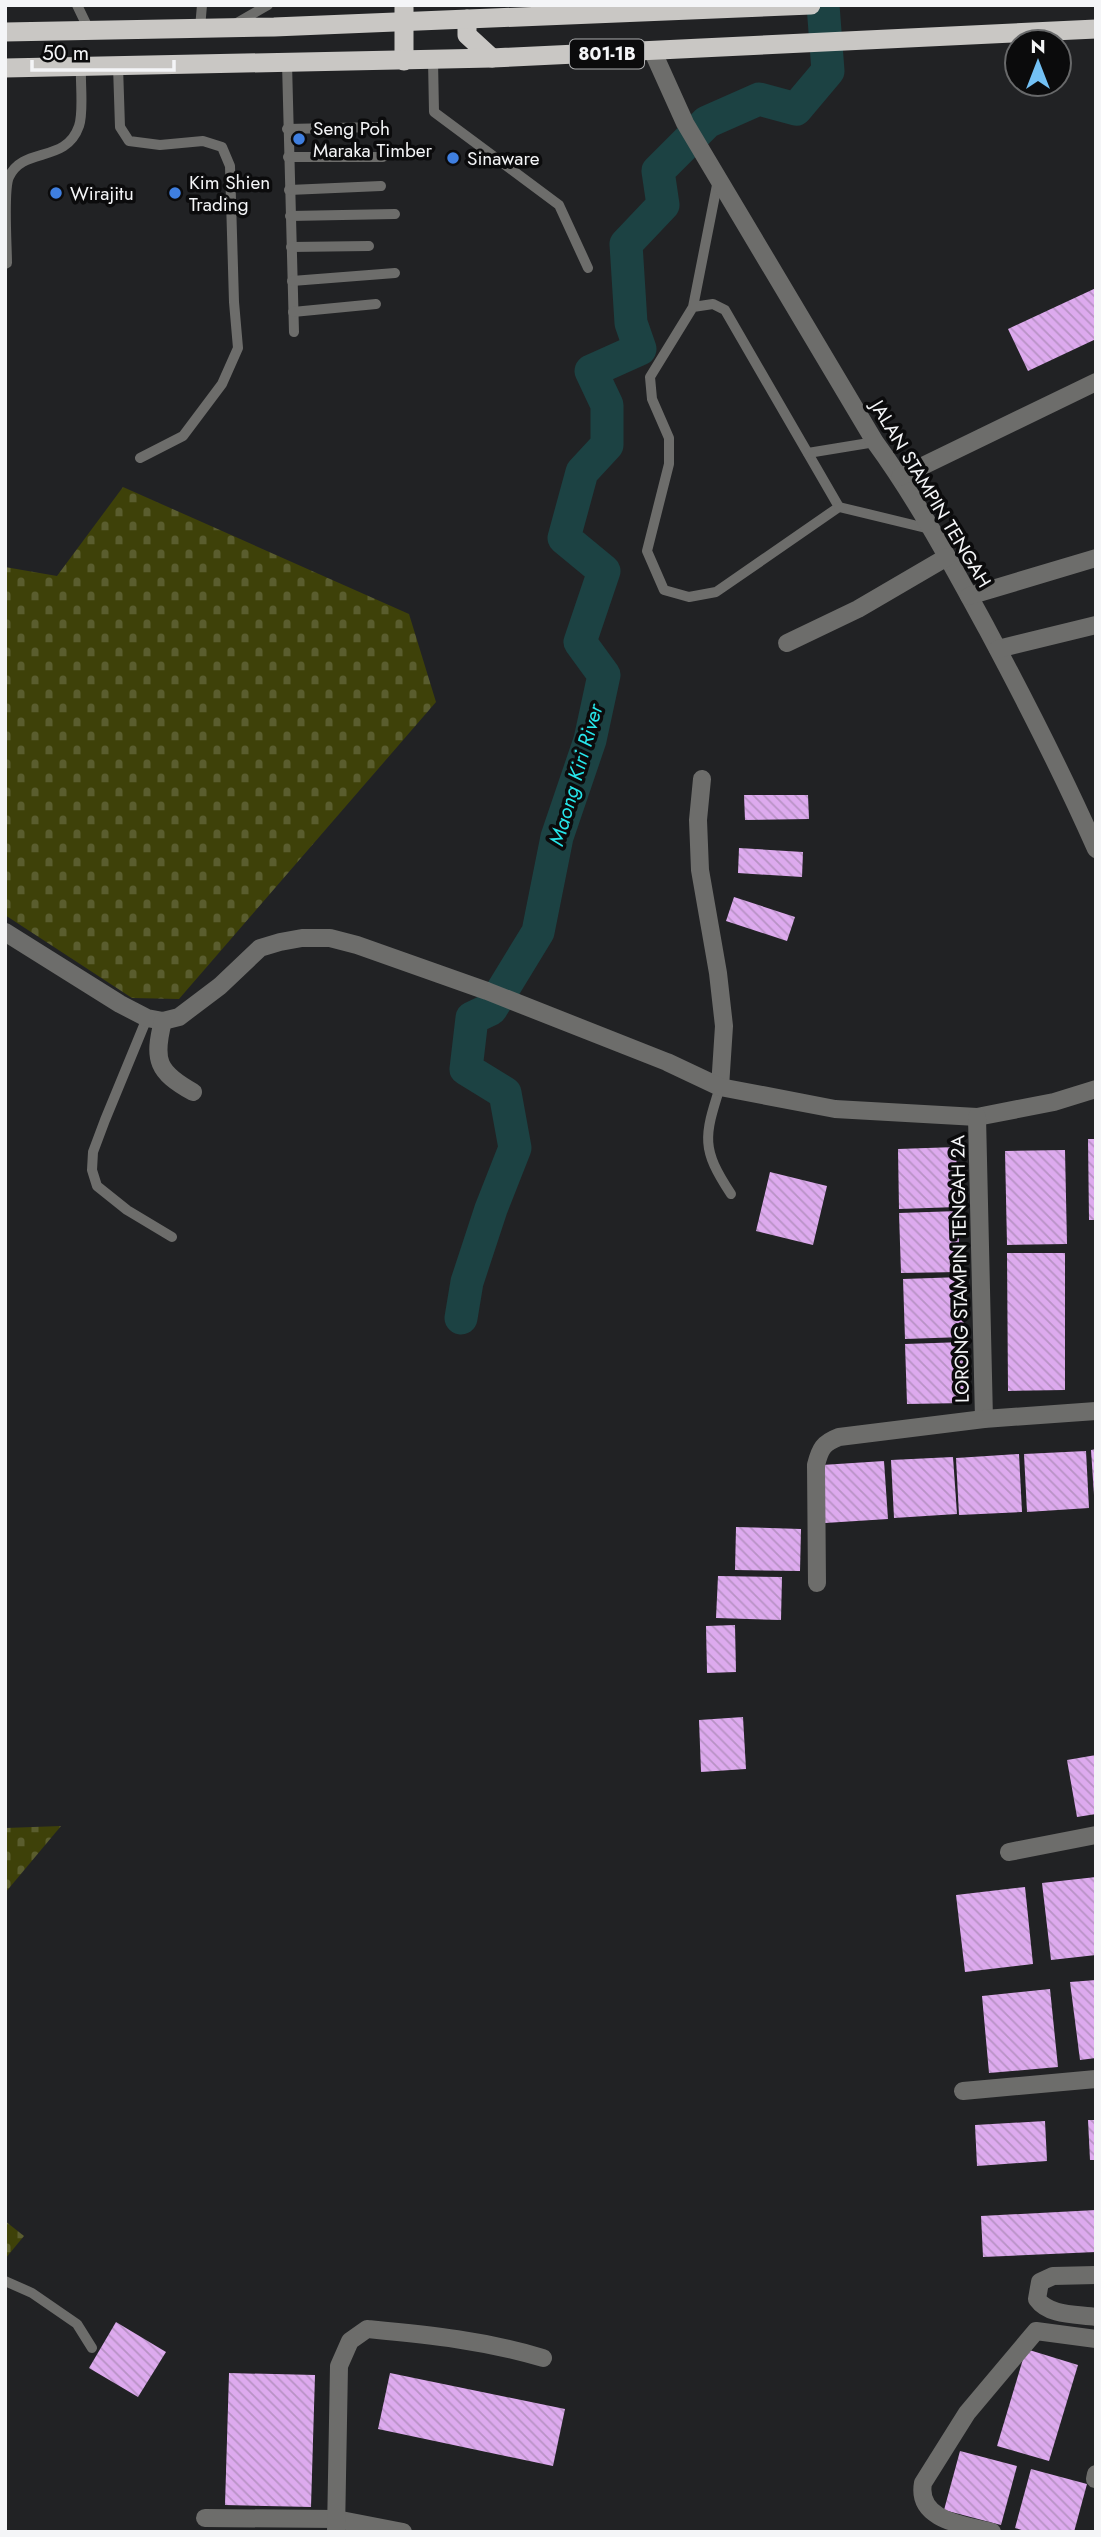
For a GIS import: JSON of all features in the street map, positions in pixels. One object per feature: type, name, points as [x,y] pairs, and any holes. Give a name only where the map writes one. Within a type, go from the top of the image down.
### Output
[{"type":"highway","points":[[5,32],[228,27],[405,14],[467,19],[811,5]]},
{"type":"highway","points":[[5,68],[404,61],[405,14]]},
{"type":"highway","points":[[467,19],[467,35],[492,58]]},
{"type":"highway","name":"801-1B","points":[[404,61],[653,52],[1096,29]]},
{"type":"street","name":"JALAN STAMPIN TENGAH","points":[[653,52],[685,123],[715,175],[875,442],[900,477],[969,596],[1092,832],[1096,849]]},
{"type":"street","points":[[900,477],[1096,382]]},
{"type":"street","points":[[786,643],[858,608],[947,557]]},
{"type":"street","points":[[969,596],[1096,558]]},
{"type":"street","points":[[998,649],[1096,625]]},
{"type":"street","points":[[702,779],[698,820],[700,870],[718,973],[722,1013],[720,1087]]},
{"type":"street","points":[[5,932],[120,1004],[155,1019],[180,1017],[220,986],[260,948],[302,938],[330,938],[487,991],[667,1062],[720,1087],[835,1109],[977,1117],[1054,1102],[1096,1089]]},
{"type":"street","points":[[155,1019],[158,1056],[164,1072],[193,1092]]},
{"type":"street","name":"LORONG STAMPIN TENGAH 2A","points":[[977,1117],[984,1419]]},
{"type":"street","name":"LORONG STAMPIN TENGAH 2A","points":[[817,1583],[816,1465],[820,1449],[828,1441],[839,1437],[984,1419],[1096,1411]]},
{"type":"street","points":[[1009,1852],[1096,1835]]},
{"type":"street","points":[[963,2091],[1096,2079]]},
{"type":"street","points":[[1096,2275],[1054,2276],[1040,2282],[1037,2299],[1043,2308],[1096,2317]]},
{"type":"street","points":[[336,2525],[339,2366],[350,2341],[367,2329],[461,2338],[501,2345],[543,2358]]},
{"type":"street","points":[[992,2532],[940,2518],[927,2506],[922,2493],[923,2483],[967,2413],[1036,2331],[1096,2339]]},
{"type":"street","points":[[1095,2479],[1096,2474]]},
{"type":"street","points":[[205,2518],[336,2525],[403,2532]]},
{"type":"lane","points":[[78,5],[89,30]]},
{"type":"lane","points":[[200,28],[202,5]]},
{"type":"lane","points":[[228,27],[268,5]]},
{"type":"lane","points":[[433,60],[433,112],[559,205],[588,268]]},
{"type":"lane","points":[[287,63],[294,332]]},
{"type":"lane","points":[[118,66],[120,127],[129,141],[160,145],[203,141],[222,147],[230,166],[238,348],[222,384],[183,436],[140,458]]},
{"type":"lane","points":[[5,264],[7,180],[16,166],[28,159],[53,153],[69,144],[80,125],[80,67]]},
{"type":"lane","points":[[288,129],[379,127]]},
{"type":"lane","points":[[288,157],[383,157]]},
{"type":"lane","points":[[715,175],[693,307],[650,377],[652,398],[669,438],[669,464],[647,551],[664,590],[688,597],[716,592],[839,507]]},
{"type":"lane","points":[[289,190],[381,186]]},
{"type":"lane","points":[[290,216],[395,214]]},
{"type":"lane","points":[[291,247],[369,246]]},
{"type":"lane","points":[[292,281],[395,273]]},
{"type":"lane","points":[[293,312],[376,304]]},
{"type":"lane","points":[[693,307],[713,304],[725,310],[839,507],[931,530]]},
{"type":"lane","points":[[808,453],[875,442]]},
{"type":"lane","points":[[155,1019],[105,1120],[93,1152],[92,1170],[97,1186],[127,1210],[172,1237]]},
{"type":"lane","points":[[720,1087],[708,1124],[706,1146],[716,1172],[731,1194]]},
{"type":"lane","points":[[5,2281],[32,2293],[77,2324],[92,2348]]},
{"type":"green space","points":[[123,487],[409,614],[436,702],[179,999],[132,998],[5,915],[5,567],[57,576]]},
{"type":"green space","points":[[61,1826],[5,1893],[5,1828]]},
{"type":"green space","points":[[5,2221],[24,2236],[5,2259]]},
{"type":"building","points":[[1096,288],[1096,339],[1028,371],[1008,329]]},
{"type":"building","points":[[744,795],[808,795],[809,819],[745,820]]},
{"type":"building","points":[[739,848],[803,852],[802,877],[738,873]]},
{"type":"building","points":[[734,897],[795,917],[787,941],[726,921]]},
{"type":"building","points":[[1088,1139],[1096,1139],[1096,1220],[1089,1220]]},
{"type":"building","points":[[956,1147],[958,1207],[899,1209],[898,1149]]},
{"type":"building","points":[[1065,1150],[1067,1244],[1007,1245],[1005,1151]]},
{"type":"building","points":[[770,1172],[827,1186],[813,1245],[756,1231]]},
{"type":"building","points":[[958,1211],[960,1272],[901,1273],[899,1213]]},
{"type":"building","points":[[1007,1253],[1065,1253],[1065,1390],[1008,1391]]},
{"type":"building","points":[[962,1277],[964,1337],[905,1339],[903,1279]]},
{"type":"building","points":[[964,1342],[966,1403],[907,1404],[905,1344]]},
{"type":"building","points":[[1096,1449],[1096,1495],[1094,1495],[1091,1450]]},
{"type":"building","points":[[1086,1451],[1089,1508],[1027,1512],[1024,1454]]},
{"type":"building","points":[[1019,1454],[1022,1512],[959,1515],[956,1458]]},
{"type":"building","points":[[953,1457],[957,1514],[894,1518],[891,1460]]},
{"type":"building","points":[[884,1461],[888,1519],[825,1523],[822,1465]]},
{"type":"building","points":[[736,1527],[801,1529],[800,1571],[735,1570]]},
{"type":"building","points":[[718,1576],[782,1577],[781,1620],[716,1618]]},
{"type":"building","points":[[735,1625],[736,1672],[707,1673],[706,1626]]},
{"type":"building","points":[[743,1717],[746,1769],[701,1772],[699,1720]]},
{"type":"building","points":[[1096,1755],[1096,1814],[1077,1817],[1067,1760]]},
{"type":"building","points":[[1096,1877],[1096,1955],[1051,1960],[1042,1883]]},
{"type":"building","points":[[1025,1887],[1033,1964],[965,1972],[956,1895]]},
{"type":"building","points":[[1096,1980],[1096,2058],[1080,2060],[1070,1982]]},
{"type":"building","points":[[1050,1989],[1058,2067],[989,2073],[982,1996]]},
{"type":"building","points":[[1088,2120],[1096,2120],[1096,2160],[1090,2160]]},
{"type":"building","points":[[1045,2121],[1047,2161],[977,2166],[975,2125]]},
{"type":"building","points":[[1096,2210],[1096,2252],[983,2257],[981,2216]]},
{"type":"building","points":[[116,2322],[166,2352],[138,2397],[89,2368]]},
{"type":"building","points":[[1026,2349],[1078,2365],[1049,2461],[997,2446]]},
{"type":"building","points":[[229,2373],[315,2375],[311,2507],[225,2505]]},
{"type":"building","points":[[390,2373],[565,2409],[553,2466],[378,2429]]},
{"type":"building","points":[[960,2451],[1017,2466],[1001,2525],[944,2510]]},
{"type":"building","points":[[1031,2469],[1087,2484],[1074,2532],[1028,2532],[1015,2528]]},
{"type":"waterway","name":"Maong Kiri River","points":[[461,1318],[467,1282],[515,1148],[505,1093],[466,1069],[472,1018],[491,1009],[538,932],[557,837],[590,740],[604,675],[580,642],[604,571],[564,538],[582,472],[607,445],[607,405],[591,371],[640,349],[631,323],[626,244],[663,205],[658,171],[707,122],[759,99],[796,109],[828,71],[823,5]]},
{"type":"place","name":"Seng Poh Maraka Timber","points":[[299,139]]},
{"type":"place","name":"Sinaware","points":[[453,158]]},
{"type":"place","name":"Wirajitu","points":[[56,193]]},
{"type":"place","name":"Kim Shien Trading","points":[[175,193]]}]
